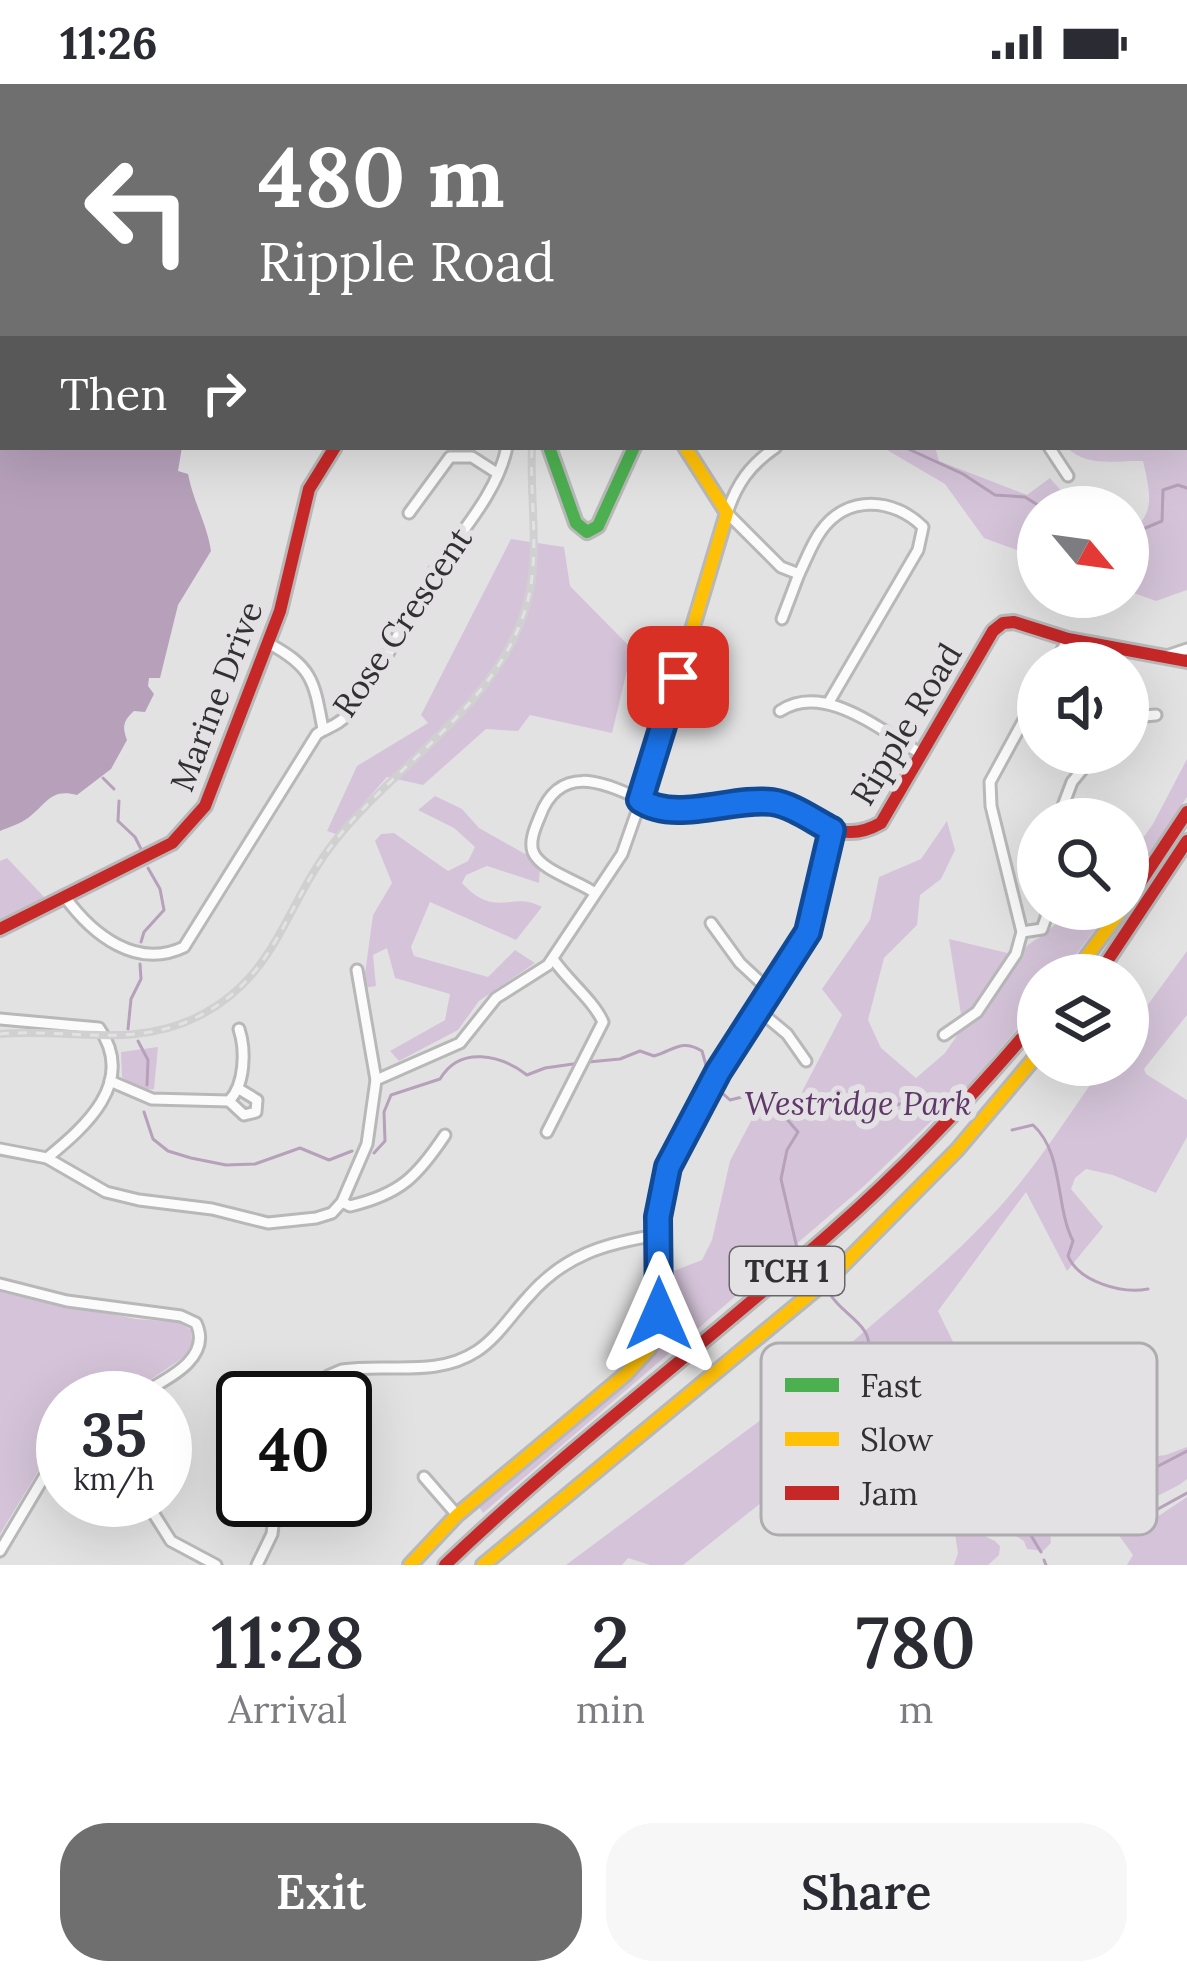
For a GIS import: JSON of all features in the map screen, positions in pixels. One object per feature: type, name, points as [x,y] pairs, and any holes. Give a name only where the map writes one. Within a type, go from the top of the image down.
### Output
[{"type":"main road","name":"Marine Drive","points":[[7,925],[172,843],[193,823],[213,792],[268,643],[309,489],[333,450]]},
{"type":"main road","points":[[550,450],[576,523],[587,532],[598,526],[633,450]]},
{"type":"main road","points":[[640,800],[727,513],[688,450]]},
{"type":"main road","name":"Ripple Road","points":[[640,800],[651,807],[692,808],[769,802],[832,830],[863,834],[881,824],[1003,622],[1068,639]]},
{"type":"main road","points":[[1068,639],[1187,661]]},
{"type":"main road","points":[[1149,869],[1187,812]]},
{"type":"main road","points":[[410,1565],[457,1515],[644,1356],[658,1325],[659,1199],[668,1167],[757,1009],[808,932],[832,830]]},
{"type":"main road","points":[[1112,954],[1187,841]]},
{"type":"main road","name":"TCH 1","points":[[445,1565],[514,1500],[857,1210],[928,1141],[1017,1042]]},
{"type":"main road","name":"TCH 1","points":[[482,1565],[832,1276],[957,1150],[1017,1079]]},
{"type":"main road","points":[[433,1565],[514,1500]]},
{"type":"street","name":"Rose Crescent","points":[[61,899],[103,938],[124,950],[168,953],[184,947],[323,729],[338,725],[350,712],[428,580],[488,493],[506,450]]},
{"type":"street","points":[[772,450],[740,480],[727,513],[782,567],[799,574]]},
{"type":"street","points":[[1051,450],[1068,476]]},
{"type":"street","name":"Rose Crescent","points":[[409,513],[450,457],[472,457],[496,473]]},
{"type":"street","points":[[782,619],[822,530],[837,514],[857,505],[890,506],[922,527],[918,550],[829,702]]},
{"type":"street","points":[[268,643],[299,660],[308,671],[323,729]]},
{"type":"street","points":[[1160,658],[1187,649]]},
{"type":"street","points":[[780,711],[806,701],[829,702],[922,754]]},
{"type":"street","points":[[1149,716],[1156,715]]},
{"type":"street","points":[[944,1035],[976,1012],[1016,954],[1022,932],[991,806],[990,782],[1017,732]]},
{"type":"street","points":[[376,1080],[460,1043],[496,998],[553,959],[622,854],[640,800],[574,780],[557,786],[546,800],[533,852],[595,893]]},
{"type":"street","points":[[711,923],[740,963],[769,990]]},
{"type":"street","points":[[1022,932],[1035,930]]},
{"type":"street","points":[[548,1132],[603,1022],[553,959]]},
{"type":"street","points":[[0,1149],[47,1158],[106,1192],[139,1200],[212,1209],[268,1223],[332,1213],[342,1202],[367,1144],[376,1080],[356,970]]},
{"type":"street","points":[[757,1009],[787,1034],[806,1061]]},
{"type":"street","points":[[0,1019],[99,1028],[109,1042],[110,1081],[101,1106],[87,1126],[47,1158]]},
{"type":"street","points":[[229,1101],[239,1089],[243,1042],[238,1029]]},
{"type":"street","points":[[110,1081],[152,1099],[229,1101],[244,1115],[256,1112],[257,1100],[239,1089]]},
{"type":"street","points":[[342,1202],[350,1206],[394,1192],[421,1171],[445,1135]]},
{"type":"street","points":[[340,1371],[430,1368],[476,1352],[534,1290],[571,1261],[605,1244],[658,1235]]},
{"type":"street","points":[[0,1284],[67,1300],[171,1314],[196,1323],[201,1339],[195,1355],[172,1371]]},
{"type":"street","points":[[424,1477],[457,1515]]},
{"type":"street","points":[[0,1551],[36,1491]]},
{"type":"street","points":[[162,1527],[171,1541],[216,1565]]},
{"type":"street","points":[[257,1565],[273,1527]]},
{"type":"green space","points":[[887,450],[936,450],[939,461],[1017,491],[1017,550],[984,538],[945,484]]},
{"type":"green space","points":[[1070,450],[1187,450],[1187,590],[1156,601],[1149,598],[1149,486],[1143,461],[1083,458]]},
{"type":"green space","points":[[511,539],[564,547],[570,586],[632,649],[612,733],[530,715],[518,731],[486,729],[423,785],[387,777],[336,834],[327,831],[357,766],[428,723],[421,715]]},
{"type":"green space","points":[[1187,759],[1187,797],[1149,854],[1153,824]]},
{"type":"green space","points":[[435,796],[462,809],[479,828],[527,855],[540,868],[539,883],[487,866],[466,875],[462,883],[485,900],[542,907],[516,940],[430,902],[411,947],[414,956],[488,977],[515,950],[535,963],[479,1001],[458,1030],[399,1061],[390,1051],[445,1020],[450,994],[395,978],[387,948],[373,955],[376,986],[363,988],[373,915],[392,883],[375,841],[381,834],[394,833],[448,871],[468,861],[475,847],[454,828],[418,810]]},
{"type":"green space","name":"Westridge Park","points":[[947,821],[955,850],[941,879],[920,895],[917,925],[884,958],[868,1020],[881,1048],[916,1078],[945,1053],[963,1027],[949,939],[1017,955],[1017,1029],[973,1081],[864,1186],[483,1513],[478,1505],[652,1347],[663,1275],[702,1260],[712,1240],[730,1161],[761,1102],[793,1109],[842,1015],[822,989],[870,920],[879,877],[921,859]]},
{"type":"green space","points":[[7,858],[45,898],[0,921],[0,861]]},
{"type":"green space","points":[[1048,930],[1095,930],[1076,954],[1022,954]]},
{"type":"green space","points":[[1187,951],[1187,1015],[1149,1063],[1149,1003]]},
{"type":"green space","points":[[158,1047],[154,1089],[140,1090],[122,1077],[121,1052]]},
{"type":"green space","points":[[1149,1076],[1187,1100],[1187,1137],[1156,1193],[1086,1169],[1075,1178],[1071,1189],[1103,1227],[1067,1271],[1026,1192],[938,1311],[954,1343],[851,1343],[974,1234],[1037,1160],[1089,1086],[1149,1086]]},
{"type":"green space","points":[[0,1291],[136,1319],[178,1322],[191,1330],[193,1351],[163,1371],[36,1371],[36,1475],[0,1534]]},
{"type":"green space","points":[[761,1420],[761,1503],[683,1565],[650,1565],[628,1558],[622,1565],[566,1565]]},
{"type":"green space","points":[[1187,1447],[1187,1479],[1157,1496],[1157,1456]]},
{"type":"green space","points":[[1187,1497],[1187,1565],[1127,1565],[1133,1555],[1119,1535],[1157,1535],[1157,1517]]},
{"type":"green space","points":[[955,1535],[983,1535],[1000,1546],[999,1555],[988,1565],[954,1565]]},
{"type":"green space","points":[[1014,1535],[1050,1535],[1051,1543],[1043,1551],[1027,1549]]},
{"type":"shaded area","points":[[0,450],[182,450],[178,471],[188,474],[211,551],[178,605],[160,678],[149,678],[154,694],[145,712],[134,711],[126,721],[127,740],[111,769],[77,795],[55,796],[25,820],[0,831]]},
{"type":"waterway","points":[[911,450],[995,495],[1017,496]]},
{"type":"waterway","points":[[1149,526],[1162,521],[1163,490],[1178,485],[1187,488]]},
{"type":"waterway","points":[[103,778],[114,789]]},
{"type":"waterway","points":[[119,801],[118,821],[141,849]]},
{"type":"waterway","points":[[141,942],[164,910],[160,889],[148,868]]},
{"type":"waterway","points":[[128,1029],[131,999],[141,979],[140,964]]},
{"type":"waterway","points":[[138,1041],[148,1060],[147,1085]]},
{"type":"waterway","points":[[588,1062],[620,1059],[640,1051],[654,1056],[688,1046],[702,1051],[708,1072]]},
{"type":"waterway","points":[[374,1153],[385,1141],[384,1112],[391,1095],[440,1079],[458,1061],[493,1059],[527,1075],[573,1064]]},
{"type":"waterway","points":[[720,1091],[730,1100],[754,1094],[764,1106],[778,1109],[798,1132],[787,1150],[781,1179],[797,1248]]},
{"type":"waterway","points":[[832,1110],[860,1112],[930,1101]]},
{"type":"waterway","points":[[787,1118],[807,1110],[823,1111]]},
{"type":"waterway","points":[[144,1112],[153,1139],[168,1151],[226,1165],[255,1164],[300,1148],[329,1160],[352,1151]]},
{"type":"waterway","points":[[1012,1130],[1033,1125],[1050,1150],[1073,1241],[1068,1256],[1074,1265],[1102,1284],[1148,1289]]},
{"type":"waterway","points":[[809,1265],[818,1279]]},
{"type":"waterway","points":[[830,1294],[862,1328],[869,1343]]},
{"type":"waterway","points":[[1157,1467],[1187,1451]]},
{"type":"waterway","points":[[1157,1509],[1187,1493]]},
{"type":"waterway","points":[[1031,1535],[1041,1552]]},
{"type":"waterway","points":[[1044,1560],[1046,1565]]},
{"type":"railway","points":[[0,1034],[124,1035],[173,1027],[224,1001],[246,982],[335,841],[464,710],[507,652],[522,619],[532,577],[532,450]]},
{"type":"traffic: fast","points":[[550,450],[576,523],[587,532],[598,526],[633,450]]},
{"type":"traffic: slow","points":[[687,450],[727,513],[641,800],[651,807],[741,802]]},
{"type":"traffic: slow","points":[[1089,954],[1106,930]]},
{"type":"traffic: slow","points":[[410,1565],[457,1515],[626,1374],[649,1349],[658,1325],[658,1217],[668,1167],[735,1046]]},
{"type":"traffic: slow","points":[[483,1565],[832,1276],[957,1150],[1017,1079]]},
{"type":"traffic: jam","points":[[0,929],[172,843],[205,806],[280,611],[309,489],[333,450]]},
{"type":"traffic: jam","points":[[741,802],[767,801],[850,832],[881,823],[993,631],[1003,623],[1187,661]]},
{"type":"traffic: jam","points":[[1149,869],[1187,812]]},
{"type":"traffic: jam","points":[[735,1046],[808,932],[832,830]]},
{"type":"traffic: jam","points":[[1112,954],[1187,841]]},
{"type":"traffic: jam","points":[[445,1565],[540,1478],[861,1205],[1017,1043]]},
{"type":"route","points":[[659,1314],[659,1199],[668,1167],[718,1072],[808,932],[832,830],[769,802],[692,808],[651,807],[640,800],[678,677]]}]
